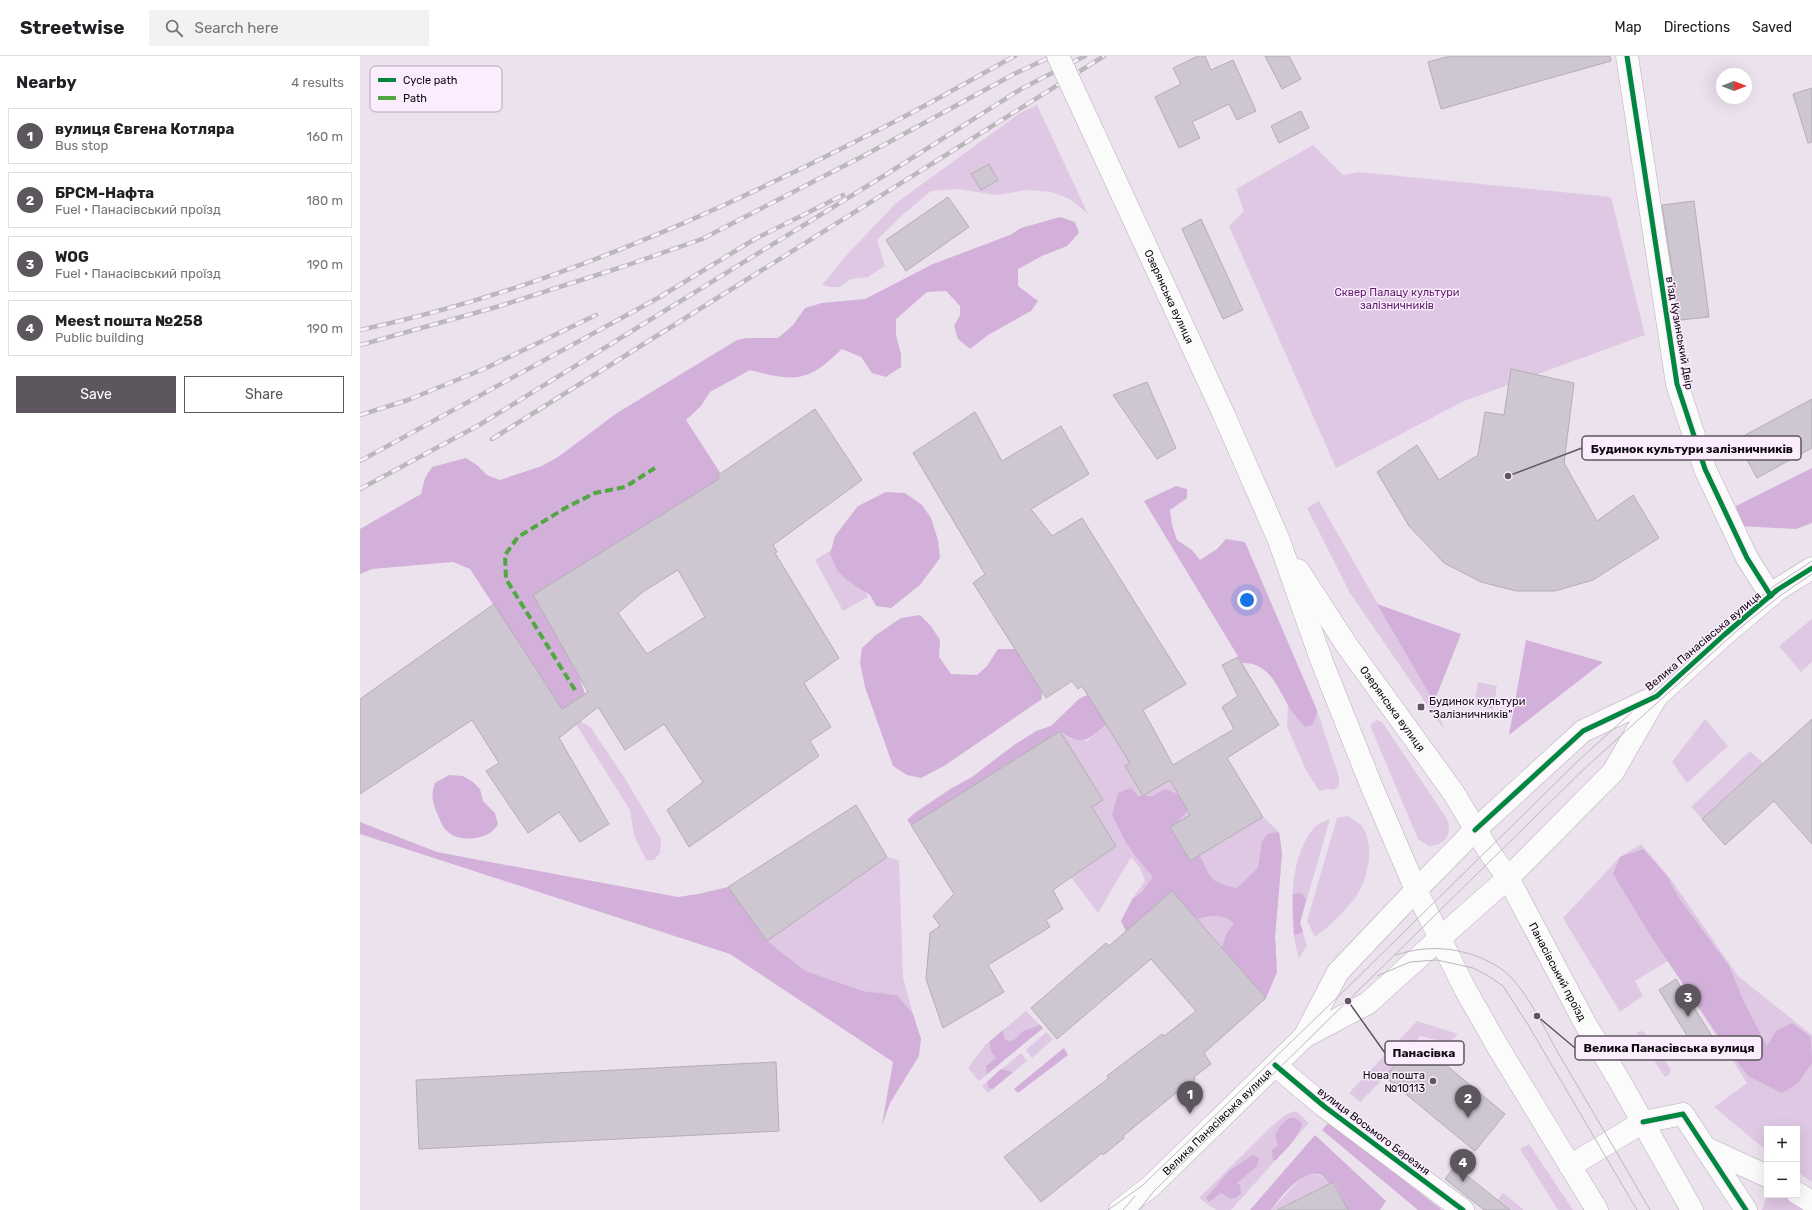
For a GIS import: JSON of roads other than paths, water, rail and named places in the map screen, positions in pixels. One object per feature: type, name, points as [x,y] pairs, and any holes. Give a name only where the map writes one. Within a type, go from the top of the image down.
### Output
[{"type":"main road","name":"Озерянська вулиця","points":[[1058,56],[1224,415],[1278,538],[1325,669],[1371,786],[1416,890]]},
{"type":"main road","name":"в’їзд Кузинський Двір","points":[[1627,56],[1630,84],[1677,384],[1705,469],[1747,558],[1771,596]]},
{"type":"main road","name":"Озерянська вулиця","points":[[1278,538],[1348,647],[1453,792],[1475,830],[1508,878]]},
{"type":"main road","name":"Велика Панасівська вулиця","points":[[1304,1037],[1338,972],[1475,830],[1583,731],[1657,696],[1724,635],[1771,596],[1812,568]]},
{"type":"main road","name":"Велика Панасівська вулиця","points":[[1132,1210],[1147,1190],[1304,1037],[1368,1003],[1508,878],[1613,772],[1657,696]]},
{"type":"main road","name":"Панасівський проїзд","points":[[1508,878],[1586,1025],[1643,1122],[1692,1210]]},
{"type":"main road","points":[[1416,890],[1440,939],[1498,1047],[1597,1210]]},
{"type":"main road","name":"вулиця Восьмого Березня","points":[[1275,1065],[1325,1107],[1463,1210]]},
{"type":"main road","points":[[1570,1166],[1643,1122],[1684,1114],[1746,1210]]},
{"type":"main road","points":[[1706,1148],[1764,1175]]},
{"type":"main road","points":[[1120,1210],[1147,1190]]},
{"type":"main road","points":[[1800,1195],[1812,1202]]},
{"type":"tram line","points":[[1108,1210],[1143,1185],[1350,985],[1579,760],[1733,620],[1774,586],[1812,561]]},
{"type":"tram line","points":[[1139,1210],[1154,1191],[1585,768],[1740,628],[1781,595],[1812,574]]},
{"type":"tram line","points":[[1396,955],[1423,949],[1463,952],[1488,961],[1509,975],[1533,1007],[1558,1053],[1650,1210]]},
{"type":"tram line","points":[[1377,976],[1410,962],[1437,960],[1473,968],[1487,975],[1503,986],[1527,1023],[1637,1210]]},
{"type":"tram line","points":[[1123,1210],[1135,1196]]},
{"type":"railway","points":[[360,330],[429,314],[497,294],[630,246],[759,189],[823,158],[919,109],[1015,56]]},
{"type":"railway","points":[[360,345],[500,306],[625,266],[702,239],[867,154],[1016,73],[1053,56]]},
{"type":"railway","points":[[360,489],[481,424],[890,172],[1021,89],[1085,56]]},
{"type":"railway","points":[[492,439],[1104,56]]},
{"type":"railway","points":[[360,461],[658,298],[755,239],[843,195]]},
{"type":"railway","points":[[360,415],[408,400],[486,368],[596,315]]},
{"type":"place","name":"Будинок культури залізничників","points":[[1508,476]]},
{"type":"place","name":"Будинок культури \"Залізничників\"","points":[[1421,707]]},
{"type":"place","name":"Панасівка","points":[[1348,1001]]},
{"type":"place","name":"Велика Панасівська вулиця","points":[[1537,1016]]},
{"type":"place","name":"WOG","points":[[1688,1017]]},
{"type":"place","name":"Нова пошта №10113","points":[[1433,1081]]},
{"type":"place","name":"вулиця Євгена Котляра","points":[[1190,1114]]},
{"type":"place","name":"БРСМ-Нафта","points":[[1468,1118]]},
{"type":"place","name":"Meest пошта №258","points":[[1463,1182]]},
{"type":"park label","name":"Сквер Палацу культури залізничників","points":[[1397,298]]}]
